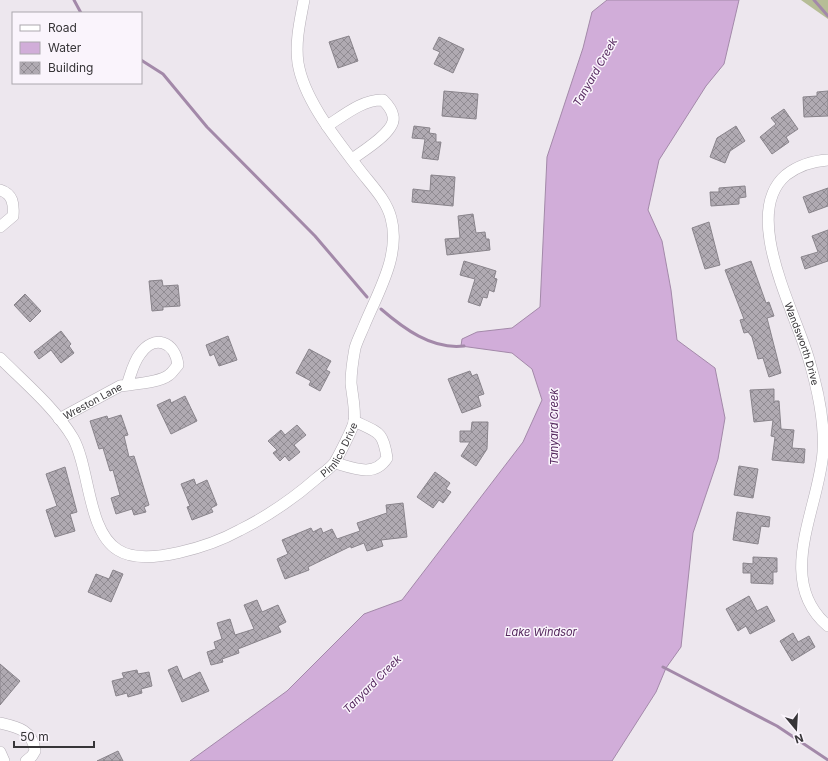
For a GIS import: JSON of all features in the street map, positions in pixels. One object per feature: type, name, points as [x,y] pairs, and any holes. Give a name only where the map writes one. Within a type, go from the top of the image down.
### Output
[{"type":"street","name":"Pimlico Drive","points":[[0,358],[59,419],[73,438],[82,460],[89,495],[98,523],[106,539],[117,550],[131,556],[146,557],[195,548],[239,531],[272,513],[298,495],[335,463],[354,421],[351,380],[356,346],[390,263],[394,235],[390,216],[381,197],[327,126],[307,90],[298,64],[298,37],[304,0]]},
{"type":"street","points":[[327,126],[367,102],[383,100],[394,116],[393,125],[388,131],[352,159]]},
{"type":"street","name":"Wandsworth Drive","points":[[828,160],[816,161],[795,168],[780,181],[770,198],[767,224],[772,255],[809,360],[823,415],[823,452],[820,480],[800,558],[804,591],[815,615],[828,626]]},
{"type":"street","points":[[0,190],[10,196],[14,204],[13,216],[0,227]]},
{"type":"street","name":"Wreston Lane","points":[[59,419],[120,386],[150,382],[169,376],[178,365],[177,354],[170,345],[160,342],[151,345],[141,352],[134,364],[127,385]]},
{"type":"street","points":[[335,463],[362,471],[370,470],[383,465],[387,458],[384,439],[378,432],[354,421]]},
{"type":"street","points":[[0,722],[24,730],[30,734],[35,751],[26,761]]},
{"type":"street","points":[[0,752],[4,761]]},
{"type":"green space","points":[[801,0],[828,0],[828,19]]},
{"type":"water","name":"Lake Windsor","points":[[607,0],[739,0],[724,64],[706,86],[659,160],[648,210],[662,241],[671,290],[677,340],[715,368],[725,418],[718,459],[693,533],[681,647],[666,668],[656,692],[612,761],[190,761],[287,691],[364,614],[402,600],[523,442],[542,400],[532,369],[512,353],[461,346],[462,339],[477,332],[512,328],[540,307],[547,157],[583,48],[592,12]]},
{"type":"building","points":[[349,36],[358,61],[338,68],[329,42]]},
{"type":"building","points":[[439,37],[464,49],[453,73],[434,64],[440,52],[433,49]]},
{"type":"building","points":[[444,91],[478,94],[476,119],[442,116]]},
{"type":"building","points":[[828,91],[828,116],[804,117],[803,97],[817,96],[817,92]]},
{"type":"building","points":[[784,109],[798,129],[786,137],[789,142],[772,154],[760,137],[776,124],[771,118]]},
{"type":"building","points":[[414,126],[430,128],[429,133],[436,134],[436,142],[441,142],[438,160],[422,158],[425,139],[412,138]]},
{"type":"building","points":[[736,126],[745,141],[730,151],[725,163],[710,157],[717,138]]},
{"type":"building","points":[[431,175],[455,177],[453,206],[412,202],[413,189],[430,191]]},
{"type":"building","points":[[745,186],[746,197],[739,198],[739,204],[711,206],[710,192],[719,192],[719,188]]},
{"type":"building","points":[[828,188],[828,206],[809,213],[803,197]]},
{"type":"building","points":[[473,214],[476,233],[485,232],[486,239],[489,239],[490,250],[447,255],[445,239],[460,238],[458,216]]},
{"type":"building","points":[[709,222],[720,265],[705,269],[692,228]]},
{"type":"building","points":[[828,230],[828,261],[805,269],[801,257],[818,252],[812,236]]},
{"type":"building","points":[[464,261],[496,271],[494,278],[497,279],[494,292],[489,290],[487,298],[483,297],[480,306],[468,302],[475,279],[460,275]]},
{"type":"building","points":[[751,261],[766,303],[769,302],[774,316],[767,318],[781,373],[769,377],[763,358],[758,359],[752,337],[748,332],[744,333],[740,320],[744,319],[725,270]]},
{"type":"building","points":[[162,280],[163,286],[178,285],[180,306],[163,307],[163,310],[152,311],[149,281]]},
{"type":"building","points":[[25,294],[41,311],[30,322],[14,305]]},
{"type":"building","points":[[61,331],[71,344],[69,346],[74,353],[61,363],[51,350],[39,359],[34,352]]},
{"type":"building","points":[[228,336],[237,360],[219,366],[214,354],[210,356],[206,345]]},
{"type":"building","points":[[309,349],[331,361],[326,370],[330,372],[320,391],[309,385],[311,381],[296,373]]},
{"type":"building","points":[[470,371],[472,376],[477,374],[484,394],[478,396],[481,406],[462,413],[448,379]]},
{"type":"building","points":[[774,389],[774,403],[775,401],[779,401],[781,429],[794,430],[792,448],[805,449],[804,463],[772,460],[775,437],[771,436],[773,420],[754,422],[750,390]]},
{"type":"building","points":[[185,396],[197,421],[171,434],[157,405],[170,399],[171,403]]},
{"type":"building","points":[[121,415],[128,435],[124,436],[129,457],[134,456],[149,505],[144,507],[146,512],[134,515],[132,509],[116,514],[111,498],[120,495],[113,470],[110,471],[103,448],[99,449],[90,421],[107,416],[108,419]]},
{"type":"building","points":[[472,422],[488,422],[487,449],[476,466],[461,456],[470,442],[460,442],[460,431],[471,431]]},
{"type":"building","points":[[297,425],[306,435],[294,445],[300,452],[289,461],[285,456],[280,461],[273,453],[277,450],[268,441],[281,430],[285,435]]},
{"type":"building","points":[[739,466],[758,469],[753,498],[734,495]]},
{"type":"building","points":[[65,467],[77,512],[70,514],[75,531],[55,537],[46,510],[57,506],[46,474]]},
{"type":"building","points":[[435,472],[450,483],[446,489],[451,492],[443,503],[439,500],[433,508],[417,497]]},
{"type":"building","points":[[194,479],[196,485],[207,480],[217,505],[211,508],[213,512],[192,520],[187,507],[190,506],[181,484]]},
{"type":"building","points":[[403,503],[407,537],[381,540],[383,546],[367,551],[364,543],[351,548],[351,546],[308,567],[309,570],[285,579],[277,559],[288,554],[282,540],[311,528],[313,532],[321,528],[323,533],[332,529],[337,539],[360,531],[357,523],[387,513],[386,505]]},
{"type":"building","points":[[737,512],[770,517],[769,527],[761,526],[758,544],[733,540]]},
{"type":"building","points":[[753,557],[777,558],[777,572],[773,572],[773,584],[751,583],[751,573],[743,573],[743,563],[753,564]]},
{"type":"building","points":[[113,570],[123,574],[111,602],[88,592],[96,574],[109,579]]},
{"type":"building","points":[[749,596],[757,611],[767,606],[775,621],[750,634],[746,626],[738,631],[726,609]]},
{"type":"building","points":[[257,600],[262,612],[278,605],[286,622],[278,626],[281,632],[238,649],[239,653],[222,659],[223,662],[211,665],[207,652],[216,649],[214,642],[222,639],[217,623],[230,619],[235,635],[254,629],[244,605]]},
{"type":"building","points":[[793,633],[798,642],[809,636],[815,647],[792,661],[780,641]]},
{"type":"building","points":[[0,664],[20,681],[0,705]]},
{"type":"building","points":[[177,666],[183,680],[200,672],[209,691],[182,702],[168,670]]},
{"type":"building","points":[[137,670],[138,674],[149,672],[152,686],[141,689],[142,693],[128,697],[127,693],[116,696],[112,681],[124,678],[122,673]]},
{"type":"building","points":[[118,751],[123,761],[97,761]]},
{"type":"waterway","points":[[74,0],[80,12]]},
{"type":"waterway","points":[[814,0],[828,16]]},
{"type":"waterway","points":[[142,61],[163,74],[207,127],[315,236],[367,297]]},
{"type":"waterway","points":[[381,309],[408,330],[429,341],[441,345],[464,346]]},
{"type":"waterway","points":[[663,667],[777,726],[828,760]]},
{"type":"water label","name":"Tanyard Creek","points":[[595,72]]},
{"type":"water label","name":"Tanyard Creek","points":[[554,427]]},
{"type":"water label","name":"Tanyard Creek","points":[[372,684]]}]
